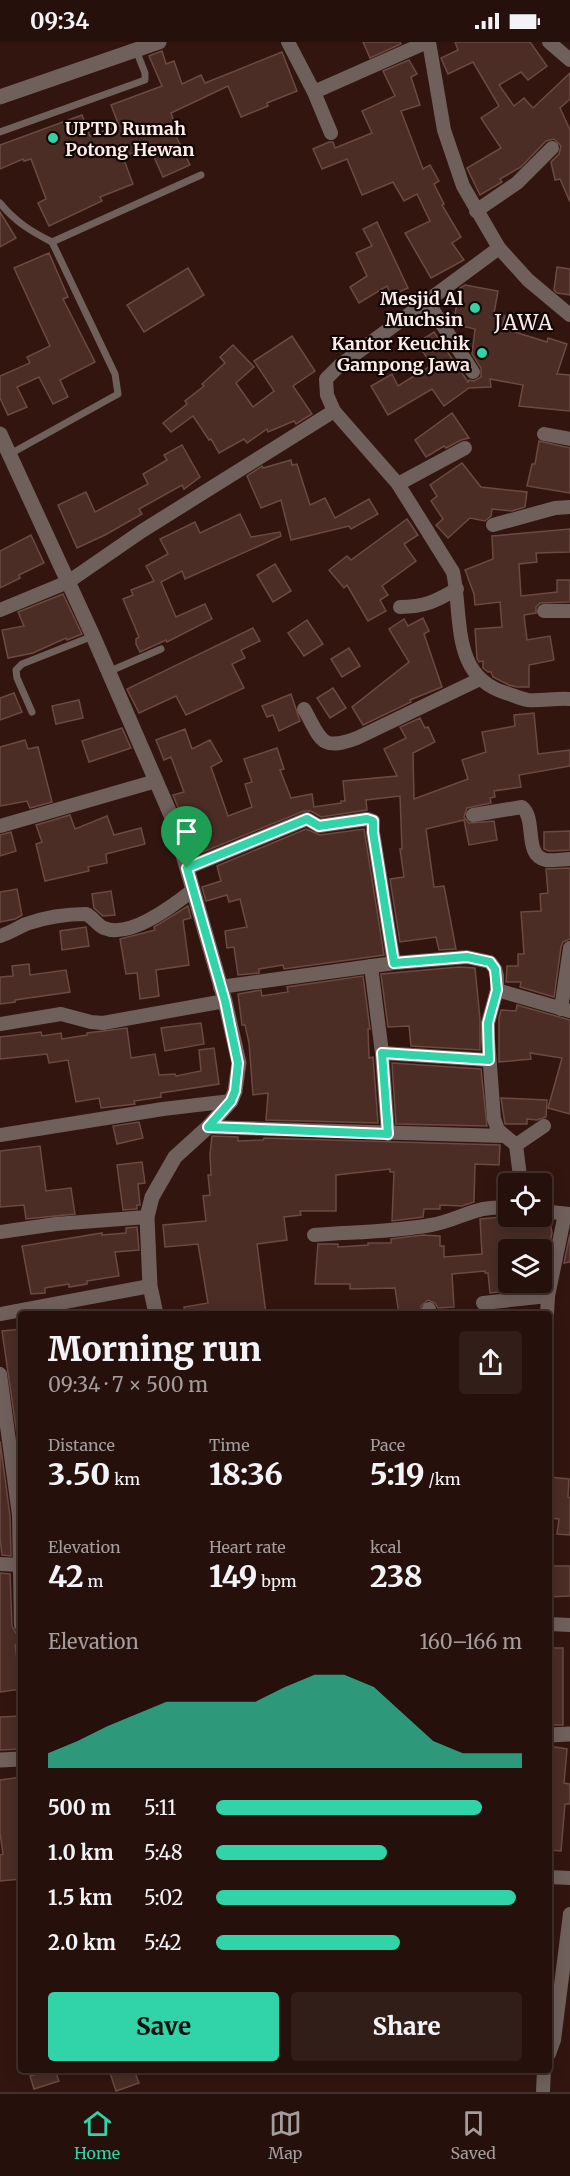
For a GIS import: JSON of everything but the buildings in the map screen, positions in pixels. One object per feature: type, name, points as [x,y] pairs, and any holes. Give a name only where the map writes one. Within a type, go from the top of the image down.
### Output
[{"type":"street","points":[[0,97],[159,42]]},
{"type":"street","points":[[288,42],[314,92],[331,133]]},
{"type":"street","points":[[314,92],[428,42],[444,130],[463,186],[476,211],[499,248],[528,280],[570,315]]},
{"type":"street","points":[[549,42],[570,60]]},
{"type":"street","points":[[476,211],[517,183],[552,148]]},
{"type":"street","points":[[499,248],[339,366],[327,379],[327,395],[334,411],[398,484],[453,572],[457,589],[456,603],[462,645],[480,679],[494,690],[528,700],[570,699]]},
{"type":"street","points":[[427,301],[473,372]]},
{"type":"street","points":[[0,610],[68,582],[142,531],[334,411]]},
{"type":"street","points":[[0,434],[93,636],[173,820],[222,994],[238,1063],[235,1091],[231,1101],[208,1127],[175,1157],[152,1197],[147,1217],[150,1286],[155,1311]]},
{"type":"street","points":[[544,435],[570,439]]},
{"type":"street","points":[[398,484],[465,448]]},
{"type":"street","points":[[493,525],[555,508],[570,507]]},
{"type":"street","points":[[400,607],[420,607],[457,589]]},
{"type":"street","points":[[544,611],[570,611]]},
{"type":"street","points":[[304,709],[321,740],[339,745],[480,679]]},
{"type":"street","points":[[0,826],[156,781]]},
{"type":"street","points":[[473,815],[522,807],[528,814],[533,848],[536,853],[547,860],[570,859]]},
{"type":"street","points":[[187,868],[307,819],[319,826],[367,819],[373,821],[394,963]]},
{"type":"street","points":[[0,936],[23,925],[62,914],[86,914],[103,928],[123,929],[140,924],[160,913],[193,890]]},
{"type":"street","points":[[497,990],[565,1010],[570,948]]},
{"type":"street","points":[[0,1024],[61,1014],[103,1023],[222,994],[371,966],[467,957],[482,959],[490,962],[495,969],[497,990],[488,1023],[494,1119],[496,1126],[504,1136],[516,1145],[520,1173]]},
{"type":"street","points":[[371,966],[382,1053],[388,1134]]},
{"type":"street","points":[[382,1053],[489,1060]]},
{"type":"street","points":[[0,1135],[163,1109],[231,1101]]},
{"type":"street","points":[[516,1145],[544,1126]]},
{"type":"street","points":[[208,1127],[504,1136]]},
{"type":"street","points":[[314,1235],[412,1228],[435,1224],[484,1207],[498,1208]]},
{"type":"street","points":[[547,1311],[548,1296],[567,1214],[552,1212]]},
{"type":"street","points":[[0,1232],[56,1224],[147,1217]]},
{"type":"street","points":[[0,1314],[150,1286]]},
{"type":"street","points":[[483,1303],[548,1296]]},
{"type":"street","points":[[0,1374],[18,1501]]},
{"type":"street","points":[[0,1564],[18,1565]]},
{"type":"street","points":[[552,1624],[570,1625]]},
{"type":"street","points":[[552,1735],[570,1734]]},
{"type":"street","points":[[0,1760],[18,1760]]},
{"type":"street","points":[[552,1877],[570,1878]]},
{"type":"street","points":[[552,2035],[566,1972],[570,1914]]},
{"type":"street","points":[[543,2092],[544,2073]]},
{"type":"lane","points":[[0,132],[145,80],[145,73],[136,50]]},
{"type":"lane","points":[[52,242],[201,175]]},
{"type":"lane","points":[[0,203],[9,214],[31,231],[52,242],[115,374],[119,389],[118,394],[10,454]]},
{"type":"lane","points":[[32,712],[17,678],[16,670],[22,664],[93,636]]},
{"type":"lane","points":[[108,672],[161,649]]},
{"type":"place","name":"UPTD Rumah Potong Hewan","points":[[53,138]]},
{"type":"place","name":"Mesjid Al Muchsin","points":[[475,308]]},
{"type":"place","name":"Kantor Keuchik Gampong Jawa","points":[[482,353]]},
{"type":"district","name":"JAWA","points":[[524,322]]},
{"type":"route","points":[[307,819],[319,826],[367,819],[373,821],[394,963],[467,957],[490,962],[495,969],[497,990],[488,1023],[489,1060],[382,1053],[388,1134],[208,1127],[231,1101],[235,1091],[238,1063],[225,1001],[187,868],[307,819]]}]
